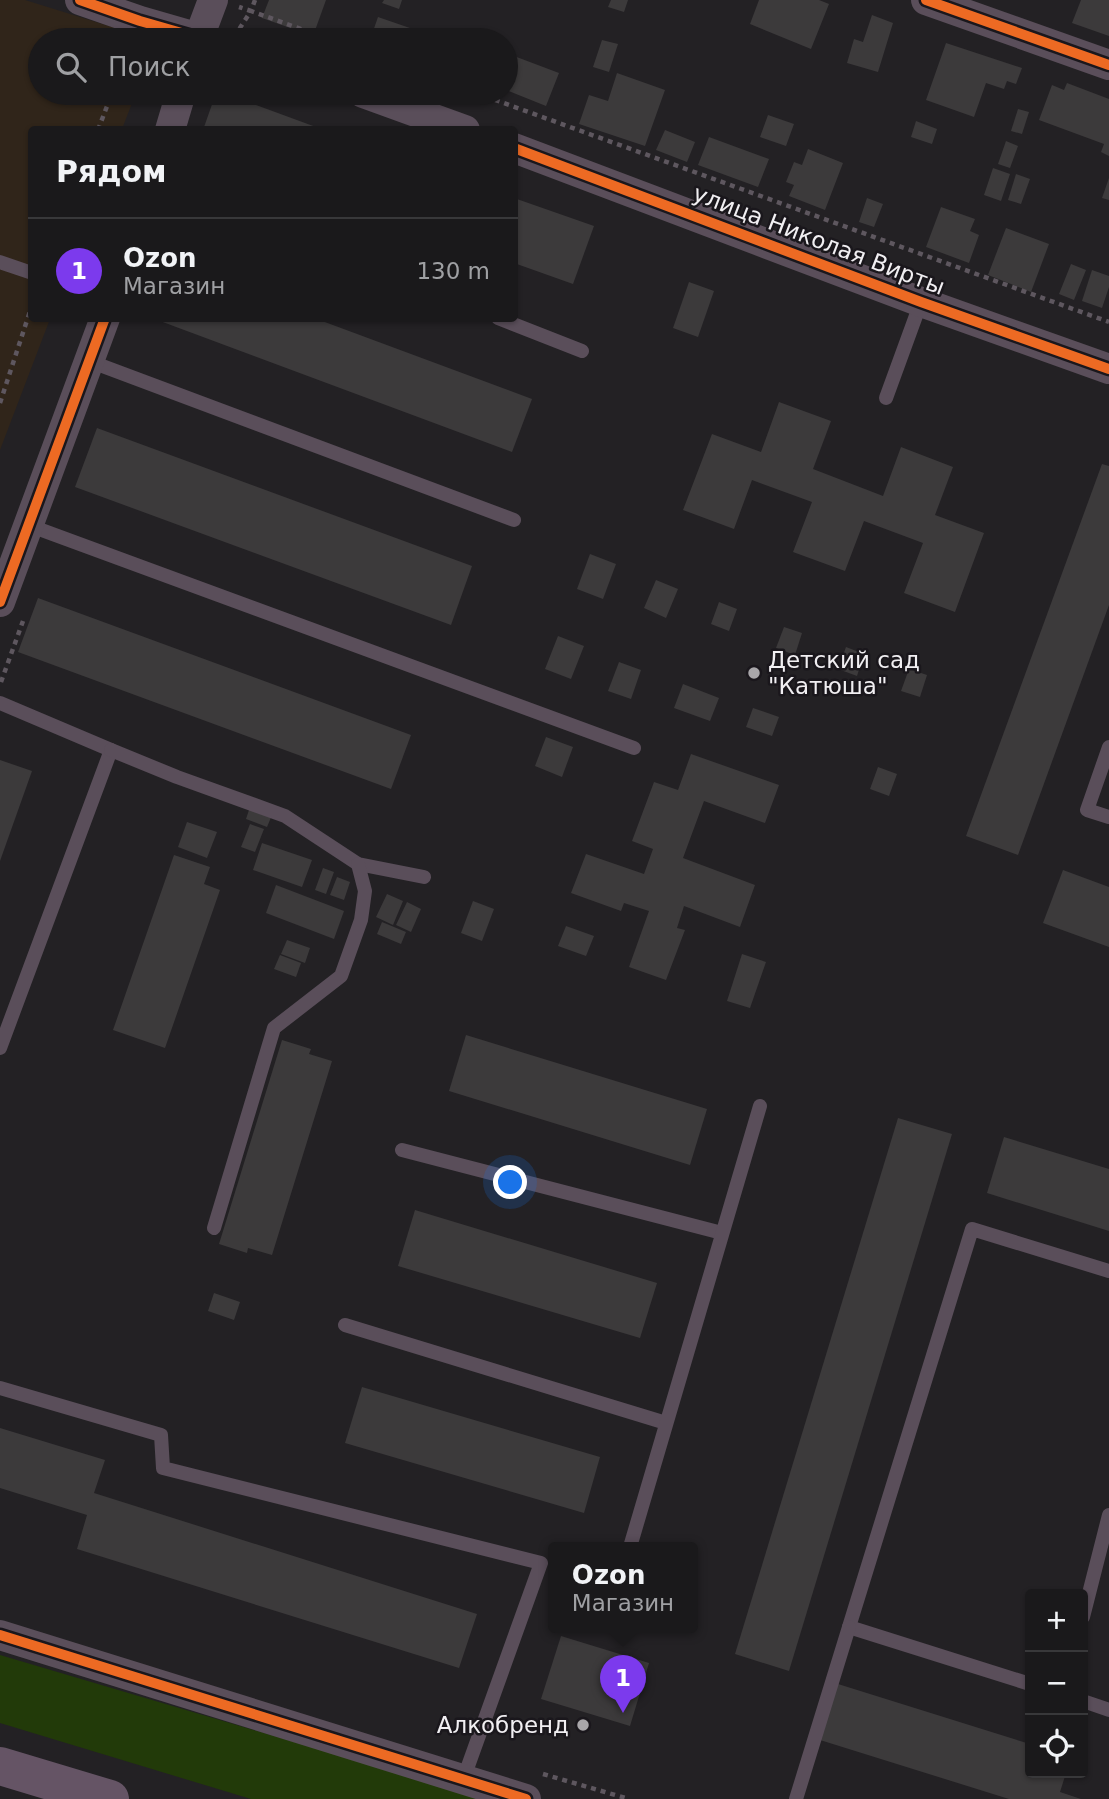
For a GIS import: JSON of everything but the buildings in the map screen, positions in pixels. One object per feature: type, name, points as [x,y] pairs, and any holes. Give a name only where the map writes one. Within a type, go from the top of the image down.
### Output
[{"type":"main road","points":[[0,1766],[110,1799]]},
{"type":"street","points":[[80,0],[160,28]]},
{"type":"street","points":[[205,28],[213,0]]},
{"type":"street","points":[[926,0],[1109,65]]},
{"type":"street","points":[[171,126],[177,105]]},
{"type":"street","points":[[396,105],[454,126]]},
{"type":"street","name":"улица Николая Вирты","points":[[518,150],[921,302],[1109,369]]},
{"type":"street","points":[[0,603],[104,322]]},
{"type":"street","points":[[0,1635],[526,1799]]},
{"type":"lane","points":[[0,261],[28,272]]},
{"type":"lane","points":[[886,398],[921,302]]},
{"type":"lane","points":[[508,322],[582,351]]},
{"type":"lane","points":[[89,361],[514,520]]},
{"type":"lane","points":[[28,525],[634,748]]},
{"type":"lane","points":[[0,703],[177,777],[285,816],[359,864],[424,877]]},
{"type":"lane","points":[[1109,747],[1087,810],[1109,817]]},
{"type":"lane","points":[[0,1048],[111,750]]},
{"type":"lane","points":[[214,1228],[274,1028],[341,976],[362,920],[365,891],[359,864]]},
{"type":"lane","points":[[630,1542],[760,1106]]},
{"type":"lane","points":[[402,1150],[722,1233]]},
{"type":"lane","points":[[796,1799],[972,1229],[1109,1270]]},
{"type":"lane","points":[[345,1325],[666,1423]]},
{"type":"lane","points":[[0,1388],[160,1435],[163,1468],[547,1565],[464,1780]]},
{"type":"lane","points":[[1088,1597],[1109,1515]]},
{"type":"lane","points":[[849,1627],[1025,1682]]},
{"type":"lane","points":[[1088,1704],[1109,1710]]},
{"type":"path","points":[[240,28],[256,0]]},
{"type":"path","points":[[251,11],[298,28]]},
{"type":"path","points":[[100,126],[107,105]]},
{"type":"path","points":[[510,105],[1109,322]]},
{"type":"path","points":[[0,402],[28,317]]},
{"type":"shaded area","points":[[0,0],[25,0],[115,28],[28,28],[28,105],[131,105],[123,126],[28,126],[28,322],[49,322],[0,450]]},
{"type":"green space","points":[[0,1655],[487,1799],[251,1799],[0,1723]]},
{"type":"cycle path","points":[[80,0],[164,28]]},
{"type":"cycle path","points":[[926,0],[1109,65]]},
{"type":"cycle path","points":[[518,150],[921,302],[1109,369]]},
{"type":"cycle path","points":[[0,602],[104,322]]},
{"type":"cycle path","points":[[0,1635],[526,1799]]},
{"type":"place","name":"Детский сад \"Катюша\"","points":[[754,673]]},
{"type":"place","name":"Ozon","points":[[623,1713]]},
{"type":"place","name":"Алкобренд","points":[[583,1725]]}]
